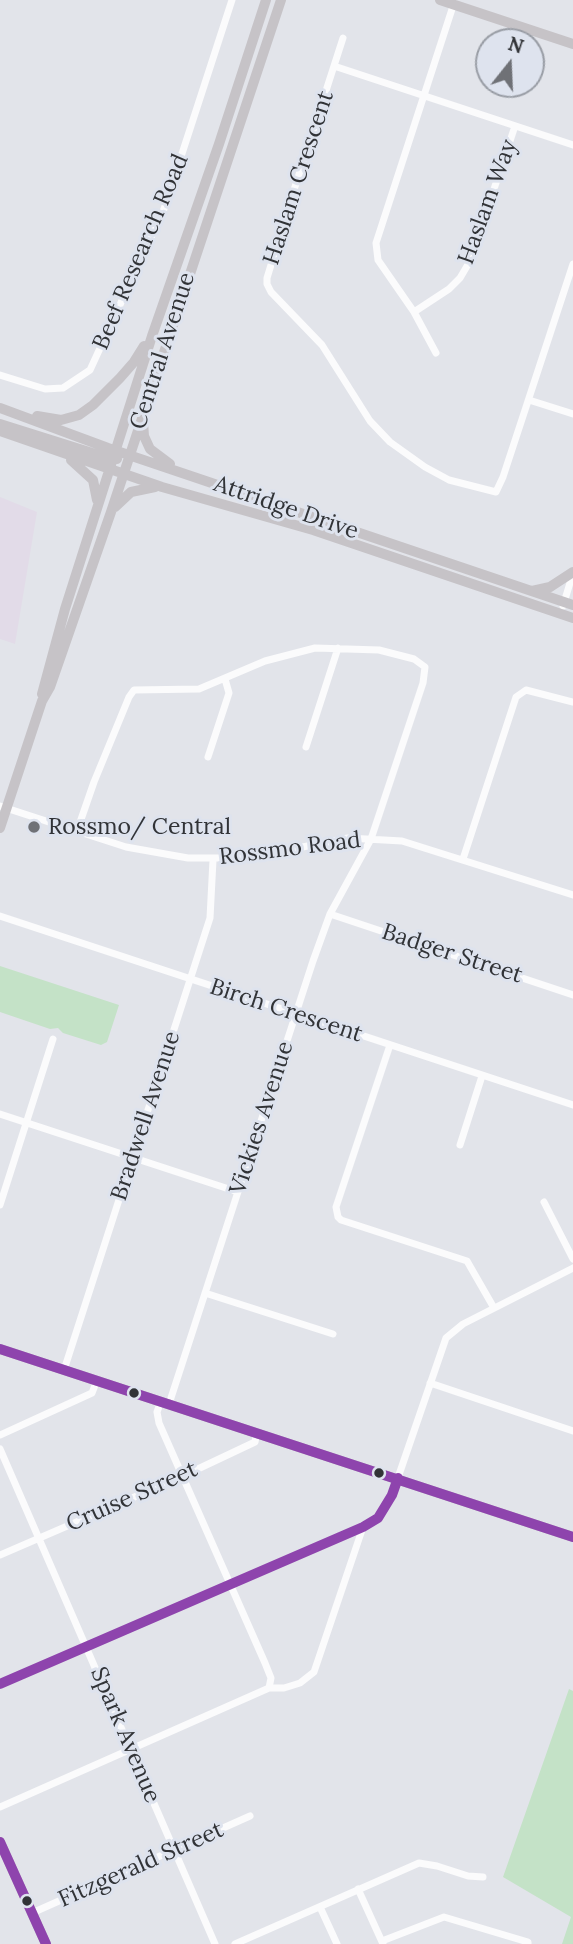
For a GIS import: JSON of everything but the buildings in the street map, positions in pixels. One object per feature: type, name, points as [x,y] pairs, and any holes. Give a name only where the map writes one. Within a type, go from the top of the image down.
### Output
[{"type":"main road","name":"Central Avenue","points":[[42,701],[43,684],[112,459],[266,0]]},
{"type":"main road","name":"Central Avenue","points":[[0,828],[3,807],[42,701],[50,687],[111,512],[281,0]]},
{"type":"main road","points":[[440,0],[454,2],[573,44]]},
{"type":"main road","points":[[1,409],[61,420],[79,415],[120,378],[152,335]]},
{"type":"main road","name":"Attridge Drive","points":[[1,409],[112,459],[123,473],[162,487],[566,607]]},
{"type":"main road","points":[[143,412],[144,436],[150,449],[185,474]]},
{"type":"main road","points":[[0,424],[112,459]]},
{"type":"main road","name":"Attridge Drive","points":[[0,430],[63,454],[112,459],[129,455],[532,591],[566,607],[573,618]]},
{"type":"main road","points":[[63,454],[93,481],[97,507]]},
{"type":"main road","points":[[111,512],[131,492],[147,487],[162,487]]},
{"type":"main road","points":[[532,591],[550,587],[573,572]]},
{"type":"main road","points":[[0,1349],[573,1537]]},
{"type":"main road","points":[[0,1842],[46,1944]]},
{"type":"street","name":"Beef Research Road","points":[[0,375],[45,389],[64,388],[90,370],[164,209],[232,0]]},
{"type":"street","points":[[436,353],[414,312],[378,260],[376,243],[454,2]]},
{"type":"street","points":[[334,66],[343,38]]},
{"type":"street","name":"Haslam Crescent","points":[[573,145],[334,66],[267,278],[271,292],[322,345],[370,421],[390,442],[449,480],[492,493],[496,492],[573,264]]},
{"type":"street","name":"Haslam Way","points":[[414,312],[454,284],[470,261],[515,126]]},
{"type":"street","points":[[528,400],[573,414]]},
{"type":"street","points":[[566,607],[573,572]]},
{"type":"street","points":[[77,831],[94,782],[134,690],[199,688],[283,655],[315,648],[338,648],[306,747]]},
{"type":"street","name":"Vickies Avenue","points":[[165,1402],[205,1293],[295,1014],[330,915],[371,839],[426,670],[421,662],[396,654],[363,648],[338,648]]},
{"type":"street","points":[[208,757],[229,693],[225,679]]},
{"type":"street","points":[[463,859],[516,697],[526,690],[573,702]]},
{"type":"street","name":"Rossmo Road","points":[[3,807],[140,851],[213,860],[263,856],[333,839],[402,841],[573,895]]},
{"type":"street","name":"Bradwell Avenue","points":[[64,1370],[210,918],[213,860]]},
{"type":"street","name":"Badger Street","points":[[330,915],[573,995]]},
{"type":"street","name":"Birch Crescent","points":[[0,916],[482,1076],[572,1102]]},
{"type":"street","points":[[0,1205],[53,1039]]},
{"type":"street","points":[[390,1045],[336,1207],[338,1217],[467,1261],[494,1308]]},
{"type":"street","points":[[460,1145],[482,1076]]},
{"type":"street","points":[[0,1114],[238,1192]]},
{"type":"street","points":[[544,1202],[573,1259]]},
{"type":"street","points":[[0,1684],[363,1527],[378,1518],[392,1495],[443,1344],[451,1333],[573,1268]]},
{"type":"street","points":[[205,1293],[333,1334]]},
{"type":"street","points":[[0,1435],[92,1393],[97,1380]]},
{"type":"street","points":[[430,1383],[573,1431]]},
{"type":"street","points":[[165,1402],[157,1412],[159,1423],[271,1678],[269,1688]]},
{"type":"street","name":"Cruise Street","points":[[0,1555],[255,1442],[257,1432]]},
{"type":"street","name":"Spark Avenue","points":[[0,1449],[215,1944]]},
{"type":"street","points":[[0,1807],[269,1688],[284,1688],[300,1683],[314,1672],[363,1527]]},
{"type":"street","name":"Fitzgerald Street","points":[[32,1913],[250,1816]]},
{"type":"street","points":[[235,1944],[419,1863],[468,1876],[483,1877]]},
{"type":"street","points":[[358,1889],[382,1943],[444,1917],[528,1944]]},
{"type":"street","points":[[320,1907],[337,1944]]},
{"type":"shaded area","points":[[0,497],[37,512],[15,644],[0,639]]},
{"type":"green space","points":[[0,966],[119,1005],[107,1042],[101,1045],[63,1033],[58,1028],[50,1029],[0,1012]]},
{"type":"green space","points":[[569,1689],[573,1691],[573,1944],[562,1944],[571,1917],[503,1877]]},
{"type":"transit line","points":[[0,1349],[573,1537]]},
{"type":"transit line","points":[[0,1684],[363,1527],[378,1518],[392,1495],[398,1478]]},
{"type":"transit line","points":[[0,1842],[46,1944]]},
{"type":"place","name":"Rossmo/ Central","points":[[34,827]]}]
